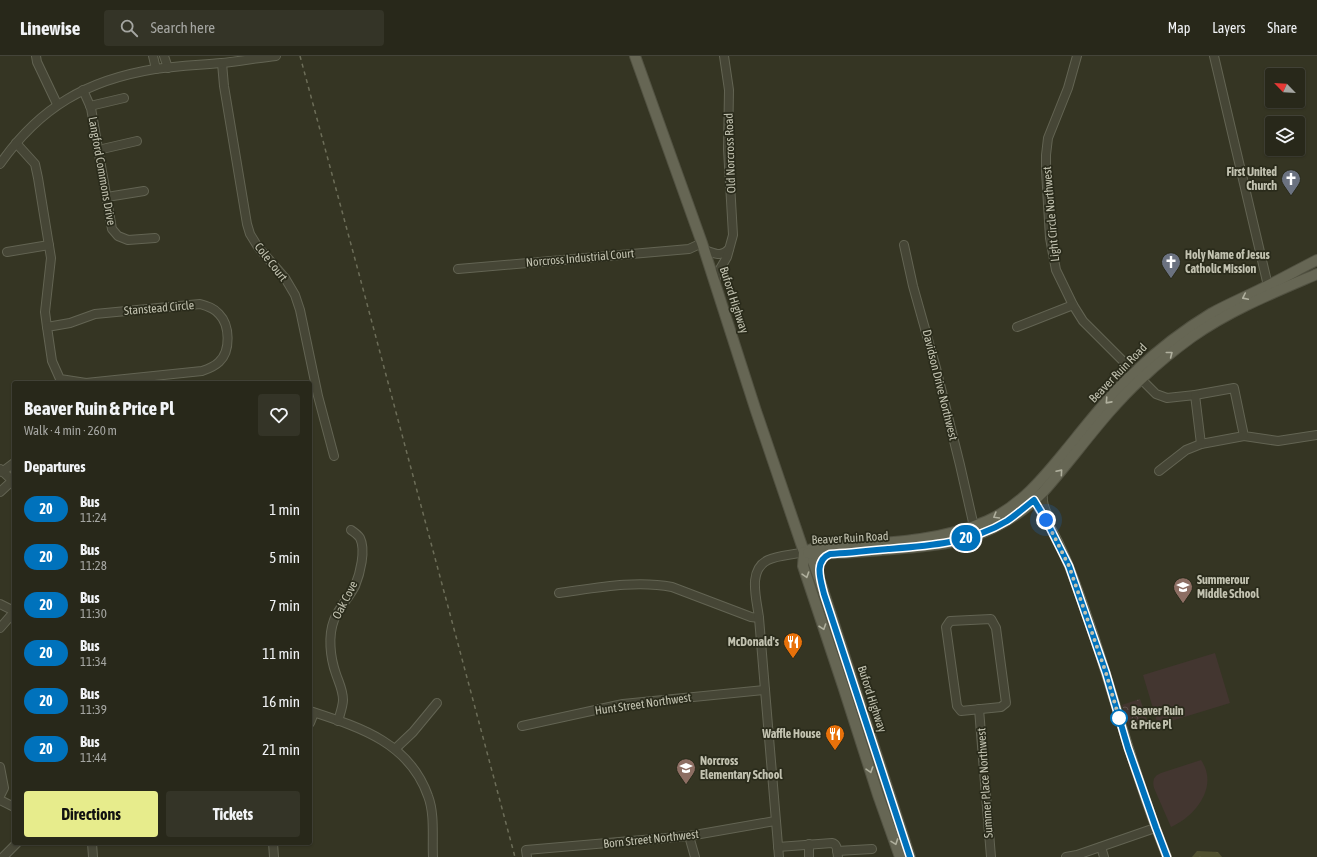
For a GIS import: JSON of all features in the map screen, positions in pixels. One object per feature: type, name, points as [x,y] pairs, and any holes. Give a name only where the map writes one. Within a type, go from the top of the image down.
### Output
[{"type":"main road","name":"Buford Highway","points":[[635,56],[703,247],[804,552],[813,561],[821,584],[910,857]]},
{"type":"main road","name":"Beaver Ruin Road","points":[[804,552],[815,548],[896,541],[974,531],[987,531],[1007,521],[1031,497],[1044,477],[1106,402],[1138,376],[1192,337],[1317,260]]},
{"type":"main road","name":"Beaver Ruin Road","points":[[1269,290],[1317,274]]},
{"type":"main road","name":"Beaver Ruin Road","points":[[1031,497],[1044,491],[1138,376]]},
{"type":"main road","name":"Beaver Ruin Road","points":[[804,552],[830,554],[936,545],[956,541],[974,531]]},
{"type":"main road","name":"Buford Highway","points":[[804,552],[802,566],[900,857]]},
{"type":"main road","points":[[821,584],[819,569],[821,562],[825,556],[830,554]]},
{"type":"main road","points":[[848,700],[858,697]]},
{"type":"street","points":[[36,56],[37,62],[58,104]]},
{"type":"street","points":[[153,56],[156,69]]},
{"type":"street","points":[[164,56],[168,68]]},
{"type":"street","points":[[0,164],[16,143],[37,121],[58,104],[83,90],[110,79],[156,69],[276,56]]},
{"type":"street","name":"Old Norcross Road","points":[[714,282],[727,257],[733,235],[728,149],[728,90],[724,56]]},
{"type":"street","name":"Light Circle Northwest","points":[[1077,56],[1068,88],[1048,138],[1046,171],[1050,238],[1056,270],[1073,305],[1083,321],[1156,394],[1167,398],[1234,388],[1244,436]]},
{"type":"street","points":[[1214,56],[1269,290]]},
{"type":"street","name":"Cole Court","points":[[222,63],[224,86],[247,224],[250,234],[258,247],[285,278],[295,295],[300,310],[318,396],[334,456]]},
{"type":"street","name":"Langford Commons Drive","points":[[83,90],[90,106],[112,229],[118,236],[128,240],[155,238]]},
{"type":"street","points":[[90,106],[124,98]]},
{"type":"street","points":[[98,150],[137,141]]},
{"type":"street","name":"Stanstead Circle","points":[[16,143],[35,164],[51,258],[45,312],[52,361],[60,379],[70,381]]},
{"type":"street","points":[[107,197],[144,191]]},
{"type":"street","points":[[7,252],[49,245]]},
{"type":"street","name":"Davidson Drive Northwest","points":[[904,245],[960,464],[974,531]]},
{"type":"street","points":[[703,247],[721,255],[729,249]]},
{"type":"street","name":"Norcross Industrial Court","points":[[458,269],[703,247]]},
{"type":"street","points":[[1302,280],[1306,283],[1317,278]]},
{"type":"street","name":"Stanstead Circle","points":[[47,327],[70,323],[95,314],[200,304],[210,307],[219,313],[226,324],[227,343],[225,353],[219,362],[211,368],[202,371],[105,381]]},
{"type":"street","points":[[1017,327],[1073,305]]},
{"type":"street","points":[[1195,395],[1201,444]]},
{"type":"street","points":[[1159,471],[1186,450],[1201,444],[1244,436],[1278,441],[1317,435]]},
{"type":"street","points":[[12,463],[1,470],[12,481]]},
{"type":"street","points":[[0,492],[12,483]]},
{"type":"street","points":[[1044,491],[1044,509],[1058,533],[1063,545],[1065,556]]},
{"type":"street","points":[[1031,497],[1046,520],[1069,566],[1096,645],[1128,748],[1167,857]]},
{"type":"street","name":"Oak Cove","points":[[338,720],[343,702],[342,688],[333,665],[330,636],[335,619],[355,586],[362,560],[362,542],[359,536],[351,530]]},
{"type":"street","points":[[779,857],[755,574],[759,567],[767,561],[804,552]]},
{"type":"street","points":[[559,593],[626,585],[662,585],[672,587],[740,613],[759,618]]},
{"type":"street","points":[[1,607],[12,611]]},
{"type":"street","points":[[0,628],[12,614]]},
{"type":"street","points":[[991,619],[996,628],[1006,703],[1001,707],[980,709],[962,711],[957,706],[946,627],[950,621],[991,619]]},
{"type":"street","name":"Hunt Street Northwest","points":[[522,726],[623,704],[765,690]]},
{"type":"street","points":[[395,749],[413,732],[437,703]]},
{"type":"street","name":"Summer Place Northwest","points":[[980,709],[991,857]]},
{"type":"street","points":[[312,712],[362,729],[395,749],[409,764],[421,781],[428,797],[431,816],[433,857]]},
{"type":"street","points":[[0,767],[4,788],[0,796]]},
{"type":"street","points":[[0,800],[12,806]]},
{"type":"street","name":"Born Street Northwest","points":[[526,854],[689,836],[775,821]]},
{"type":"street","points":[[1066,857],[1101,847],[1156,828]]},
{"type":"street","points":[[689,836],[695,857]]},
{"type":"street","points":[[778,847],[834,843],[837,854],[872,849]]},
{"type":"street","points":[[809,844],[810,857]]},
{"type":"street","points":[[3,857],[15,845]]},
{"type":"street","points":[[92,845],[93,857]]},
{"type":"street","points":[[272,845],[274,857]]},
{"type":"street","points":[[1101,847],[1104,857]]},
{"type":"green space","points":[[1215,653],[1230,703],[1158,725],[1143,675]]},
{"type":"green space","points":[[1140,699],[1148,723],[1130,729],[1122,705]]},
{"type":"green space","points":[[1201,760],[1206,770],[1207,780],[1206,790],[1202,799],[1189,816],[1171,827],[1154,788],[1154,779],[1161,773]]},
{"type":"water","points":[[1197,851],[1218,852],[1222,857],[1192,857]]},
{"type":"railway","points":[[300,56],[515,857]]},
{"type":"bus line","name":"20","points":[[910,857],[824,594],[819,569],[821,562],[825,556],[830,554],[936,545],[956,541],[999,526],[1034,500],[1046,520],[1069,566],[1106,673],[1128,748],[1167,857]]},
{"type":"place","name":"First United Church","points":[[1291,196]]},
{"type":"place","name":"Holy Name of Jesus Catholic Mission","points":[[1171,279]]},
{"type":"place","name":"Summerour Middle School","points":[[1183,604]]},
{"type":"place","name":"McDonald's","points":[[793,659]]},
{"type":"place","name":"Beaver Ruin & Price Pl","points":[[1119,718]]},
{"type":"place","name":"Waffle House","points":[[835,751]]},
{"type":"place","name":"Norcross Elementary School","points":[[686,785]]},
{"type":"route","points":[[1046,520],[1069,566],[1106,673],[1119,718]]}]
